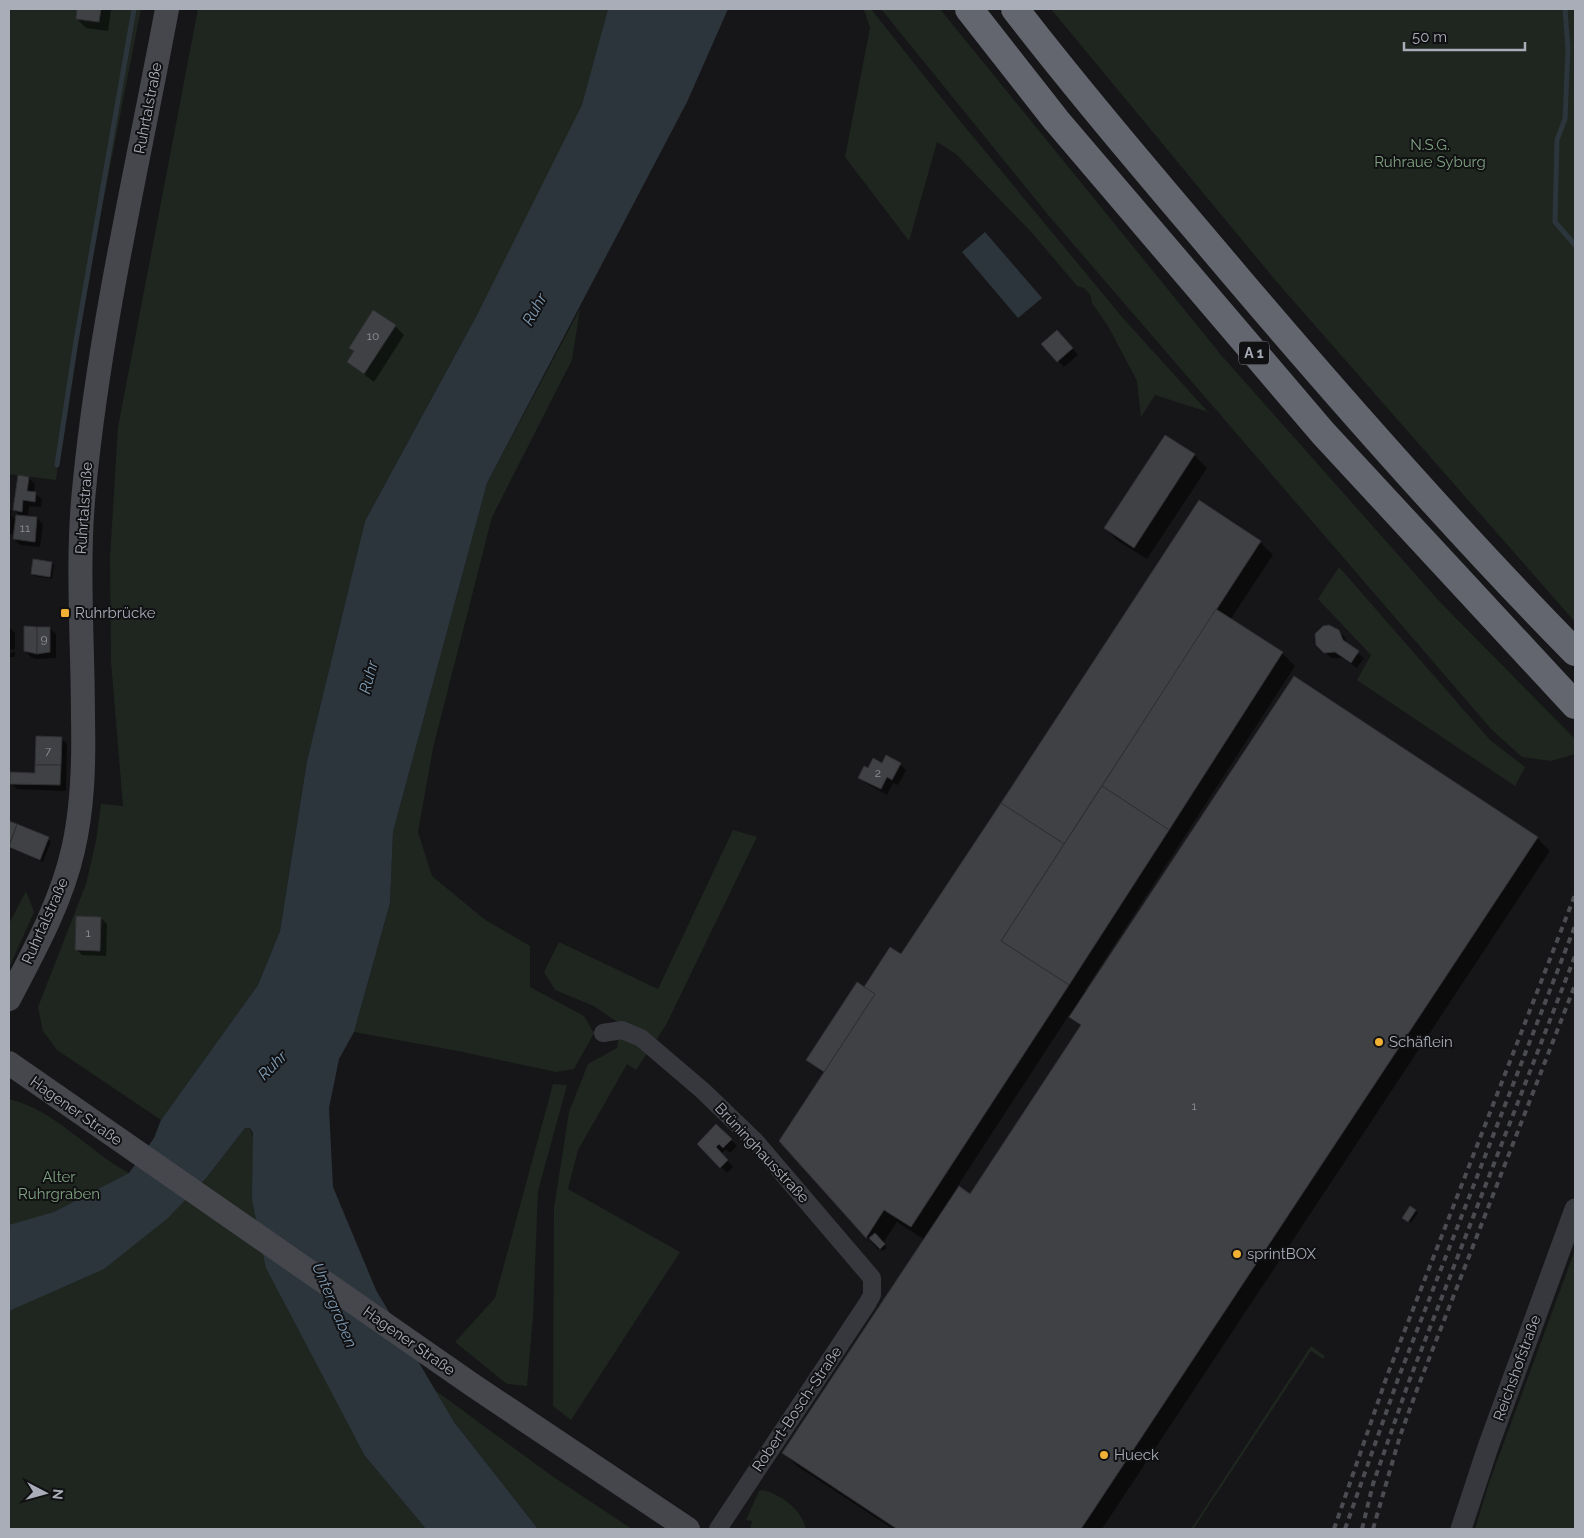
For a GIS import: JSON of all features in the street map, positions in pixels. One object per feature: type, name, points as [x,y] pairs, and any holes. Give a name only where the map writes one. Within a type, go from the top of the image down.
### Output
[{"type":"highway","name":"A 1","points":[[969,9],[1056,120],[1323,433],[1575,704]]},
{"type":"highway","name":"A 1","points":[[1015,9],[1083,97],[1346,406],[1462,534],[1572,649]]},
{"type":"main road","name":"Ruhrtalstraße","points":[[9,999],[50,918],[63,886],[77,832],[84,763],[81,552],[84,484],[104,335],[167,9]]},
{"type":"main road","name":"Hagener Straße","points":[[9,1063],[474,1386],[688,1529]]},
{"type":"street","name":"Brüninghausstraße","points":[[603,1033],[622,1030],[641,1038],[744,1129],[865,1267],[872,1278],[873,1287]]},
{"type":"street","name":"Reichshofstraße","points":[[1462,1529],[1488,1447],[1575,1209]]},
{"type":"street","name":"Robert-Bosch-Straße","points":[[718,1529],[867,1304],[873,1287]]},
{"type":"green space","points":[[9,9],[141,9],[68,381],[56,480],[9,474]]},
{"type":"green space","points":[[198,9],[608,9],[583,105],[477,315],[365,521],[307,761],[280,931],[258,985],[161,1120],[57,1050],[43,1031],[38,1007],[86,884],[96,841],[101,804],[123,806],[111,661],[110,558],[118,427]]},
{"type":"green space","points":[[864,9],[871,9],[956,116],[1122,317],[1208,412],[1155,395],[1141,417],[1137,381],[1108,326],[1092,303],[1090,294],[1084,288],[1077,286],[1034,235],[956,154],[937,142],[909,241],[845,157],[870,28]]},
{"type":"green space","points":[[881,9],[940,9],[1222,356],[1440,602],[1575,739],[1575,754],[1551,761],[1522,757],[1492,730],[1049,216]]},
{"type":"green space","name":"N.S.G. Ruhraue Syburg","points":[[1051,9],[1575,9],[1575,622],[1276,281]]},
{"type":"green space","points":[[580,309],[572,360],[492,517],[433,748],[418,832],[432,876],[484,919],[530,946],[530,987],[584,1016],[594,1033],[574,1069],[556,1072],[458,1051],[354,1032],[390,903],[393,832],[487,483]]},
{"type":"green space","points":[[1339,567],[1490,740],[1525,767],[1515,786],[1357,680],[1371,655],[1318,599]]},
{"type":"green space","points":[[733,830],[757,837],[666,1025],[636,1070],[627,1064],[578,1150],[568,1189],[680,1252],[571,1420],[553,1406],[554,1208],[569,1112],[588,1064],[617,1048],[620,1024],[594,1006],[555,990],[544,972],[559,942],[658,989]]},
{"type":"green space","points":[[26,891],[34,912],[9,968],[9,924]]},
{"type":"green space","points":[[553,1084],[567,1085],[538,1191],[533,1316],[527,1386],[507,1384],[455,1342],[495,1298]]},
{"type":"green space","name":"Alter Ruhrgraben","points":[[9,1099],[26,1104],[56,1121],[99,1154],[129,1173],[134,1174],[207,1177],[245,1128],[250,1128],[365,1456],[426,1529],[9,1529]]},
{"type":"green space","points":[[1575,1250],[1575,1529],[1475,1529],[1489,1483]]},
{"type":"green space","points":[[1311,1346],[1325,1356],[1323,1359],[1311,1351],[1194,1528],[1196,1529],[1191,1529]]},
{"type":"green space","points":[[435,1390],[552,1476],[632,1529],[538,1529],[454,1422]]},
{"type":"green space","points":[[763,1490],[790,1504],[804,1522],[806,1529],[750,1529],[752,1521],[746,1520],[759,1491]]},
{"type":"water","points":[[608,9],[728,9],[687,102],[487,483],[393,832],[390,903],[354,1032],[339,1059],[329,1108],[333,1187],[376,1290],[454,1422],[538,1529],[426,1529],[365,1456],[266,1268],[252,1200],[253,1133],[250,1128],[245,1128],[207,1177],[168,1218],[104,1269],[9,1311],[9,1225],[54,1212],[129,1173],[154,1138],[161,1120],[258,985],[280,931],[307,761],[365,521],[477,315],[582,105]]},
{"type":"water","points":[[985,232],[1042,298],[1018,318],[962,252]]},
{"type":"building","points":[[77,9],[101,9],[99,22],[76,19]]},
{"type":"building","points":[[373,310],[396,325],[364,374],[347,362],[354,351],[349,348]]},
{"type":"building","points":[[1057,330],[1073,348],[1057,362],[1041,344]]},
{"type":"building","points":[[1165,435],[1195,454],[1134,548],[1104,528]]},
{"type":"building","points":[[18,475],[29,477],[27,491],[36,492],[35,502],[23,500],[22,512],[13,510]]},
{"type":"building","points":[[1199,500],[1261,541],[1064,844],[1001,803]]},
{"type":"building","points":[[16,515],[37,517],[35,542],[13,539]]},
{"type":"building","points":[[33,559],[52,562],[50,577],[31,574]]},
{"type":"building","points":[[1216,609],[1283,652],[1169,830],[1102,786]]},
{"type":"building","points":[[1329,625],[1339,630],[1343,640],[1359,651],[1351,663],[1335,652],[1324,653],[1316,645],[1315,634],[1323,626]]},
{"type":"building","points":[[24,626],[37,627],[37,654],[24,651]]},
{"type":"building","points":[[37,627],[50,627],[50,652],[37,654]]},
{"type":"building","points":[[1294,676],[1538,837],[1081,1529],[897,1529],[782,1453],[959,1186],[970,1194],[1081,1025],[1069,1017]]},
{"type":"building","points":[[36,736],[62,737],[61,765],[35,765]]},
{"type":"building","points":[[886,755],[901,763],[892,780],[887,777],[881,789],[858,778],[864,766],[868,768],[873,758],[882,763]]},
{"type":"building","points":[[35,765],[61,765],[60,785],[10,784],[10,772],[35,773]]},
{"type":"building","points":[[1102,786],[1169,830],[1069,985],[1001,941]]},
{"type":"building","points":[[1001,803],[1064,844],[1001,941],[1069,985],[911,1227],[884,1210],[866,1238],[779,1141],[875,994],[864,987],[890,947],[901,954]]},
{"type":"building","points":[[9,821],[17,824],[9,845]]},
{"type":"building","points":[[17,824],[49,837],[40,860],[9,847]]},
{"type":"building","points":[[76,916],[101,917],[100,951],[75,950]]},
{"type":"building","points":[[857,982],[875,994],[824,1072],[806,1060]]},
{"type":"building","points":[[716,1124],[732,1139],[723,1148],[719,1144],[716,1147],[728,1160],[720,1168],[697,1144]]},
{"type":"building","points":[[1410,1206],[1416,1210],[1408,1222],[1402,1218]]},
{"type":"building","points":[[875,1233],[885,1244],[880,1249],[869,1238]]},
{"type":"waterway","points":[[57,465],[76,341],[134,9]]},
{"type":"waterway","points":[[1565,9],[1568,49],[1565,119],[1557,140],[1555,222],[1575,245]]},
{"type":"railway","points":[[1334,1529],[1387,1376],[1575,895]]},
{"type":"railway","points":[[1345,1529],[1398,1379],[1575,926]]},
{"type":"railway","points":[[1362,1529],[1373,1484],[1408,1384],[1575,956]]},
{"type":"railway","points":[[1373,1529],[1400,1436],[1418,1387],[1575,985]]},
{"type":"place","name":"Ruhrbrücke","points":[[65,613]]},
{"type":"place","name":"Schäflein","points":[[1379,1042]]},
{"type":"place","name":"sprintBOX","points":[[1237,1254]]},
{"type":"place","name":"Hueck","points":[[1104,1455]]},
{"type":"water label","name":"Ruhr","points":[[534,309]]},
{"type":"water label","name":"Ruhr","points":[[368,677]]},
{"type":"water label","name":"Ruhr","points":[[272,1065]]},
{"type":"water label","name":"Untergraben","points":[[335,1305]]}]
